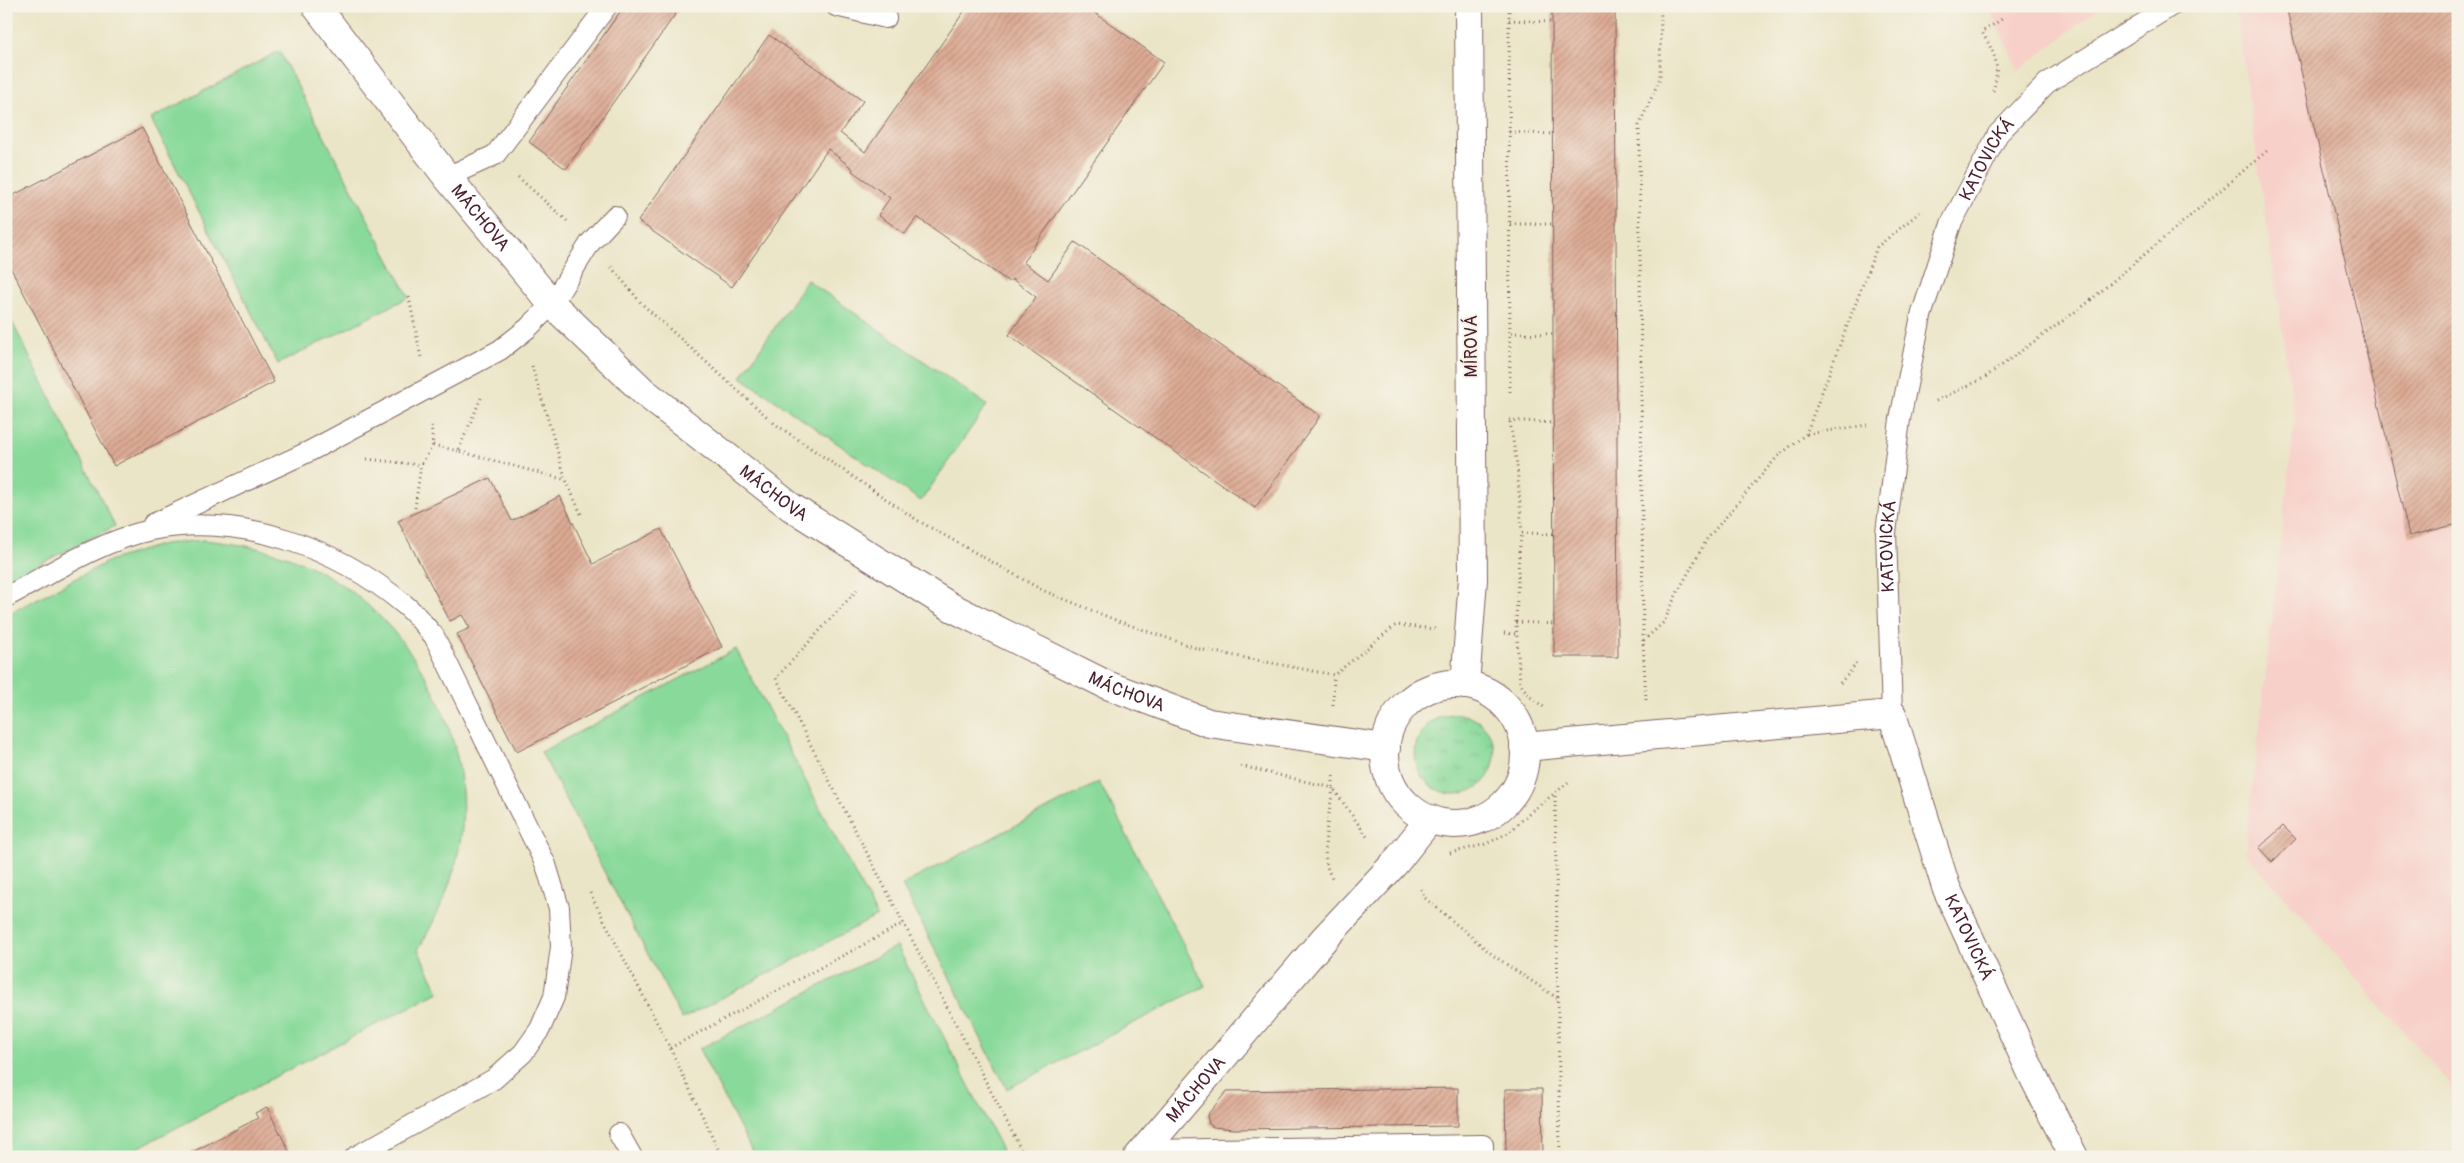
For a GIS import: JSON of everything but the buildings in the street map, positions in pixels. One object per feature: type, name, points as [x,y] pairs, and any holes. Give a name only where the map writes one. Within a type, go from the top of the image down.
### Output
[{"type":"street","name":"MÁCHOVA","points":[[316,6],[447,177],[552,304],[644,392],[791,507],[951,607],[1107,685],[1209,723],[1386,748]]},
{"type":"street","name":"MÍROVÁ","points":[[1465,685],[1473,579],[1469,6]]},
{"type":"street","points":[[1465,685],[1492,695],[1508,709],[1519,726],[1524,747],[1524,761],[1519,781],[1513,793],[1498,809],[1486,817],[1465,823],[1451,824],[1430,819],[1406,803],[1396,791],[1387,771],[1386,748],[1388,734],[1394,720],[1408,702],[1434,688],[1465,685]]},
{"type":"street","points":[[1524,747],[1892,714]]},
{"type":"street","name":"KATOVICKÁ","points":[[1892,714],[1946,887],[2033,1076],[2074,1157]]},
{"type":"street","name":"MÁCHOVA","points":[[1142,1153],[1324,939],[1395,863],[1430,819]]},
{"type":"lane","points":[[447,177],[495,155],[607,6]]},
{"type":"lane","points":[[836,6],[886,18],[871,6]]},
{"type":"lane","name":"KATOVICKÁ","points":[[1892,714],[1886,533],[1900,419],[1921,316],[1951,224],[1998,134],[2047,83],[2171,6]]},
{"type":"lane","points":[[6,597],[105,545],[310,451],[500,350],[521,331],[528,328],[552,304],[590,243],[615,216]]},
{"type":"lane","points":[[105,545],[150,530],[193,524],[240,529],[279,537],[329,555],[370,579],[407,606],[434,636],[546,865],[559,908],[561,947],[554,996],[540,1030],[523,1054],[494,1079],[355,1157]]},
{"type":"lane","points":[[619,1134],[632,1157]]},
{"type":"lane","points":[[1142,1153],[1483,1144],[1483,1157]]},
{"type":"path","points":[[1509,6],[1510,401]]},
{"type":"path","points":[[1647,708],[1643,641],[1638,126],[1660,78],[1661,6]]},
{"type":"path","points":[[1509,20],[1552,22]]},
{"type":"path","points":[[1509,132],[1552,134]]},
{"type":"path","points":[[1806,434],[1900,419],[1984,378],[2086,304],[2268,150]]},
{"type":"path","points":[[495,155],[590,243],[642,304],[775,424],[917,520],[1042,590],[1118,621],[1199,649],[1334,675],[1396,625],[1470,632]]},
{"type":"path","points":[[1643,641],[1664,622],[1675,597],[1707,539],[1770,464],[1806,434],[1877,247],[1925,208]]},
{"type":"path","points":[[1510,224],[1552,224]]},
{"type":"path","points":[[521,331],[566,480],[582,514]]},
{"type":"path","points":[[1511,334],[1553,334]]},
{"type":"path","points":[[458,452],[500,350]]},
{"type":"path","points":[[1510,410],[1517,465],[1522,533],[1519,551],[1516,622],[1520,683],[1529,696],[1547,710]]},
{"type":"path","points":[[1510,420],[1553,423]]},
{"type":"path","points":[[433,445],[566,480]]},
{"type":"path","points":[[415,508],[421,465]]},
{"type":"path","points":[[1522,533],[1554,534]]},
{"type":"path","points":[[882,564],[776,678],[1025,1157]]},
{"type":"path","points":[[1516,622],[1554,624]]},
{"type":"path","points":[[1560,1157],[1555,793],[1574,777],[1588,772],[1587,741]]},
{"type":"path","points":[[1418,884],[1425,898],[1488,950],[1558,998]]},
{"type":"path","points":[[588,890],[670,1048],[722,1157]]},
{"type":"path","points":[[670,1048],[904,924]]},
{"type":"shaded area","points":[[1988,6],[2102,6],[2019,71]]},
{"type":"shaded area","points":[[2235,6],[2458,6],[2458,1093],[2245,852],[2295,419]]},
{"type":"green space","points":[[279,51],[409,297],[278,364],[151,119]]},
{"type":"green space","points":[[807,280],[987,405],[921,501],[741,377]]},
{"type":"green space","points":[[6,310],[115,526],[6,581]]},
{"type":"green space","points":[[203,540],[246,546],[288,557],[326,575],[361,599],[392,630],[418,664],[439,702],[454,743],[461,785],[462,827],[457,860],[447,891],[434,921],[418,950],[439,992],[120,1157],[6,1157],[6,615],[111,560],[164,544]]},
{"type":"green space","points":[[736,649],[877,916],[682,1019],[541,752]]},
{"type":"green space","points":[[1447,714],[1463,714],[1484,725],[1495,746],[1495,762],[1484,783],[1463,794],[1447,794],[1433,788],[1421,776],[1415,762],[1415,746],[1421,732],[1433,720]]},
{"type":"green space","points":[[1099,782],[1205,986],[1007,1089],[902,885]]},
{"type":"green space","points":[[897,946],[1002,1150],[989,1157],[755,1157],[699,1049]]}]
